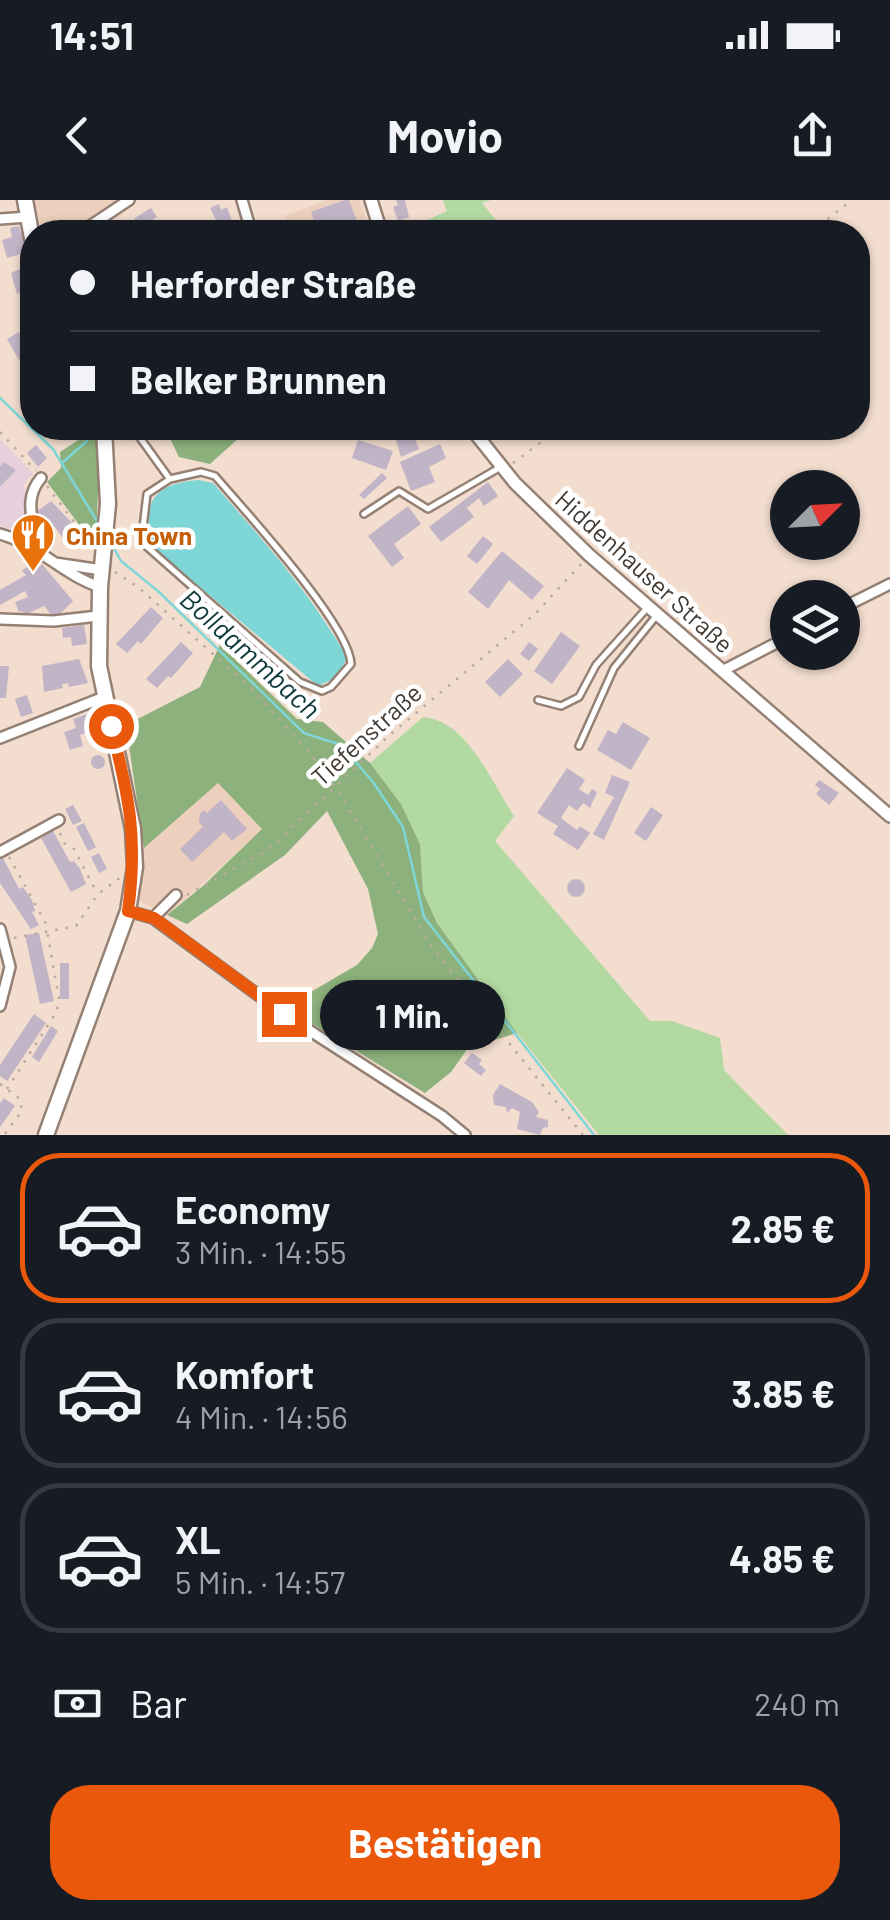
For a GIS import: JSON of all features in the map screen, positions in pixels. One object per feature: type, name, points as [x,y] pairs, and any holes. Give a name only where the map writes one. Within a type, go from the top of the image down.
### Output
[{"type":"main road","points":[[25,200],[29,220]]},
{"type":"main road","points":[[46,1135],[128,911],[135,867],[125,783],[99,666],[98,616],[108,471],[105,440]]},
{"type":"street","points":[[99,220],[130,200]]},
{"type":"street","points":[[0,219],[28,217]]},
{"type":"street","name":"Hiddenhauser Straße","points":[[481,440],[503,468],[589,555],[890,816]]},
{"type":"street","points":[[36,548],[29,508],[32,489],[41,478]]},
{"type":"street","points":[[0,534],[36,548],[72,576],[100,587]]},
{"type":"street","points":[[54,563],[103,565]]},
{"type":"street","points":[[860,599],[890,584]]},
{"type":"street","points":[[0,618],[54,621],[98,616]]},
{"type":"street","points":[[722,671],[770,646]]},
{"type":"street","points":[[0,738],[104,697]]},
{"type":"street","points":[[2,851],[60,820]]},
{"type":"street","points":[[154,918],[176,895]]},
{"type":"street","points":[[128,911],[154,918],[224,973],[465,1135]]},
{"type":"street","points":[[0,928],[10,976],[0,1006]]},
{"type":"lane","points":[[142,440],[170,479]]},
{"type":"lane","points":[[364,514],[399,490],[428,508],[503,468]]},
{"type":"lane","points":[[201,472],[215,476],[307,584],[351,656],[346,673],[331,687],[322,692],[300,682],[146,546],[142,536],[144,499],[150,489],[170,479],[201,472]]},
{"type":"lane","points":[[538,700],[560,706],[579,697],[596,665],[654,608]]},
{"type":"lane","points":[[578,746],[614,668],[654,608]]},
{"type":"path","points":[[826,220],[852,200]]},
{"type":"path","points":[[0,432],[41,478],[103,565],[138,587],[250,687],[313,757],[336,788],[434,950],[583,1135]]},
{"type":"path","points":[[503,468],[543,440]]},
{"type":"path","name":"Tiefenstraße","points":[[176,895],[188,895],[268,850],[392,733],[535,614],[589,555]]},
{"type":"path","points":[[654,608],[710,644]]},
{"type":"path","points":[[60,820],[64,843],[74,849],[98,894]]},
{"type":"path","points":[[2,851],[48,930],[59,999],[57,1010],[6,1089]]},
{"type":"path","points":[[5,942],[80,924],[98,894],[135,867]]},
{"type":"path","points":[[0,1084],[20,1099],[22,1111],[4,1135]]},
{"type":"shaded area","points":[[34,200],[124,200],[94,220],[39,220]]},
{"type":"shaded area","points":[[327,200],[359,200],[366,220],[287,220],[285,216]]},
{"type":"shaded area","points":[[0,439],[34,474],[23,485],[27,495],[27,534],[0,526]]},
{"type":"shaded area","points":[[218,783],[263,829],[167,915],[137,900],[144,848]]},
{"type":"green space","points":[[443,200],[491,200],[482,203],[496,220],[427,220],[447,211]]},
{"type":"green space","points":[[78,440],[96,440],[96,547],[47,482],[61,468],[60,452]]},
{"type":"green space","points":[[171,440],[237,440],[210,464],[179,457]]},
{"type":"green space","points":[[220,645],[297,719],[323,722],[370,763],[401,804],[420,844],[423,892],[437,923],[517,1033],[468,1048],[451,1072],[425,1093],[285,1007],[357,965],[378,934],[368,889],[327,811],[285,855],[187,924],[167,915],[262,829],[218,783],[144,848],[126,725],[200,687]]},
{"type":"green space","points":[[423,717],[453,729],[477,755],[514,816],[495,841],[650,1021],[672,1021],[720,1038],[724,1070],[788,1135],[599,1135],[517,1033],[437,923],[423,892],[420,844],[401,804],[370,763]]},
{"type":"water","points":[[199,480],[213,483],[317,610],[347,657],[338,677],[318,686],[153,548],[148,519],[154,499],[171,486]]},
{"type":"building","points":[[349,200],[357,220],[314,220],[311,212]]},
{"type":"building","points":[[396,200],[405,200],[409,217],[398,220],[393,207],[398,205]]},
{"type":"building","points":[[219,204],[221,210],[227,207],[232,220],[216,220],[210,208]]},
{"type":"building","points":[[151,208],[157,217],[152,220],[135,218]]},
{"type":"building","points":[[19,226],[20,254],[7,258],[2,240],[12,237],[10,228]]},
{"type":"building","points":[[20,269],[17,294],[11,273]]},
{"type":"building","points":[[19,332],[20,362],[7,339]]},
{"type":"building","points":[[358,440],[393,451],[386,470],[352,458]]},
{"type":"building","points":[[396,440],[416,440],[419,449],[401,457]]},
{"type":"building","points":[[440,444],[446,458],[429,467],[435,482],[411,491],[400,462]]},
{"type":"building","points":[[36,445],[47,458],[38,467],[27,453]]},
{"type":"building","points":[[4,462],[16,470],[0,487],[0,467]]},
{"type":"building","points":[[382,473],[387,478],[364,499],[359,495]]},
{"type":"building","points":[[488,482],[498,496],[484,506],[479,498],[467,508],[474,517],[441,542],[429,527]]},
{"type":"building","points":[[51,501],[72,523],[69,525],[76,535],[66,542],[54,526],[49,530],[36,512]]},
{"type":"building","points":[[408,506],[421,524],[394,544],[404,558],[392,567],[368,536]]},
{"type":"building","points":[[483,536],[493,544],[477,564],[467,556]]},
{"type":"building","points":[[502,551],[544,586],[532,600],[509,580],[488,609],[468,592]]},
{"type":"building","points":[[31,563],[36,569],[42,564],[73,601],[57,617],[44,606],[25,615],[19,612],[15,602],[28,597],[25,591],[0,605],[0,590],[26,575],[22,571]]},
{"type":"building","points":[[151,607],[163,618],[141,644],[138,641],[127,653],[116,644]]},
{"type":"building","points":[[84,625],[87,644],[72,646],[71,637],[63,638],[62,628]]},
{"type":"building","points":[[561,632],[580,646],[552,684],[534,671]]},
{"type":"building","points":[[181,642],[193,653],[157,688],[146,679]]},
{"type":"building","points":[[529,642],[538,649],[529,661],[520,654]]},
{"type":"building","points":[[79,659],[88,683],[69,687],[68,683],[62,684],[63,688],[44,692],[42,666]]},
{"type":"building","points":[[508,659],[523,674],[500,697],[485,682]]},
{"type":"building","points":[[0,666],[9,666],[6,698],[0,698]]},
{"type":"building","points":[[27,695],[33,713],[21,717],[15,699]]},
{"type":"building","points":[[90,713],[96,730],[80,735],[83,746],[70,750],[64,732],[76,728],[73,719]]},
{"type":"building","points":[[623,722],[650,738],[631,770],[597,750],[608,730],[616,734]]},
{"type":"building","points":[[98,755],[105,762],[98,769],[91,762]]},
{"type":"building","points":[[567,768],[585,780],[579,789],[588,795],[592,789],[597,792],[590,808],[583,803],[577,811],[569,805],[561,818],[577,830],[580,826],[590,833],[578,850],[553,834],[558,826],[537,813]]},
{"type":"building","points":[[612,775],[630,782],[604,840],[593,834],[614,797],[605,793]]},
{"type":"building","points":[[819,780],[839,793],[829,805],[816,794]]},
{"type":"building","points":[[221,800],[247,829],[232,841],[224,832],[192,862],[180,849],[203,827],[200,814],[204,810],[207,813]]},
{"type":"building","points":[[73,805],[82,821],[73,825],[65,809]]},
{"type":"building","points":[[651,807],[663,815],[646,841],[634,833]]},
{"type":"building","points":[[84,823],[96,847],[88,851],[76,827]]},
{"type":"building","points":[[53,831],[86,884],[71,892],[41,838]]},
{"type":"building","points":[[99,853],[107,869],[99,873],[91,857]]},
{"type":"building","points":[[3,858],[19,889],[23,887],[32,900],[32,912],[39,925],[31,929],[0,883]]},
{"type":"building","points":[[576,879],[583,881],[583,895],[576,897],[569,895],[567,888],[569,881]]},
{"type":"building","points":[[39,933],[54,1001],[40,1004],[25,935]]},
{"type":"building","points":[[60,963],[69,963],[69,999],[60,999]]},
{"type":"building","points":[[34,1014],[46,1023],[7,1081],[0,1076],[0,1065]]},
{"type":"building","points":[[51,1026],[58,1031],[39,1062],[32,1057]]},
{"type":"building","points":[[472,1053],[482,1060],[479,1064],[486,1070],[481,1076],[464,1063]]},
{"type":"building","points":[[500,1084],[532,1102],[539,1112],[536,1117],[548,1120],[548,1127],[540,1135],[517,1129],[520,1112],[512,1108],[507,1113],[506,1107],[494,1105],[493,1095]]},
{"type":"building","points":[[4,1098],[15,1106],[0,1127],[0,1103]]},
{"type":"waterway","name":"Bolldammbach","points":[[0,398],[20,417]]},
{"type":"waterway","name":"Bolldammbach","points":[[44,440],[100,526]]},
{"type":"waterway","points":[[62,463],[87,441]]},
{"type":"waterway","name":"Bolldammbach","points":[[110,541],[121,561],[159,592],[304,733],[341,745],[373,782],[403,827],[424,917],[594,1135]]},
{"type":"place","name":"China Town","points":[[33,573]]},
{"type":"route","points":[[111,726],[133,829],[135,867],[128,911],[154,918],[284,1014]]}]
